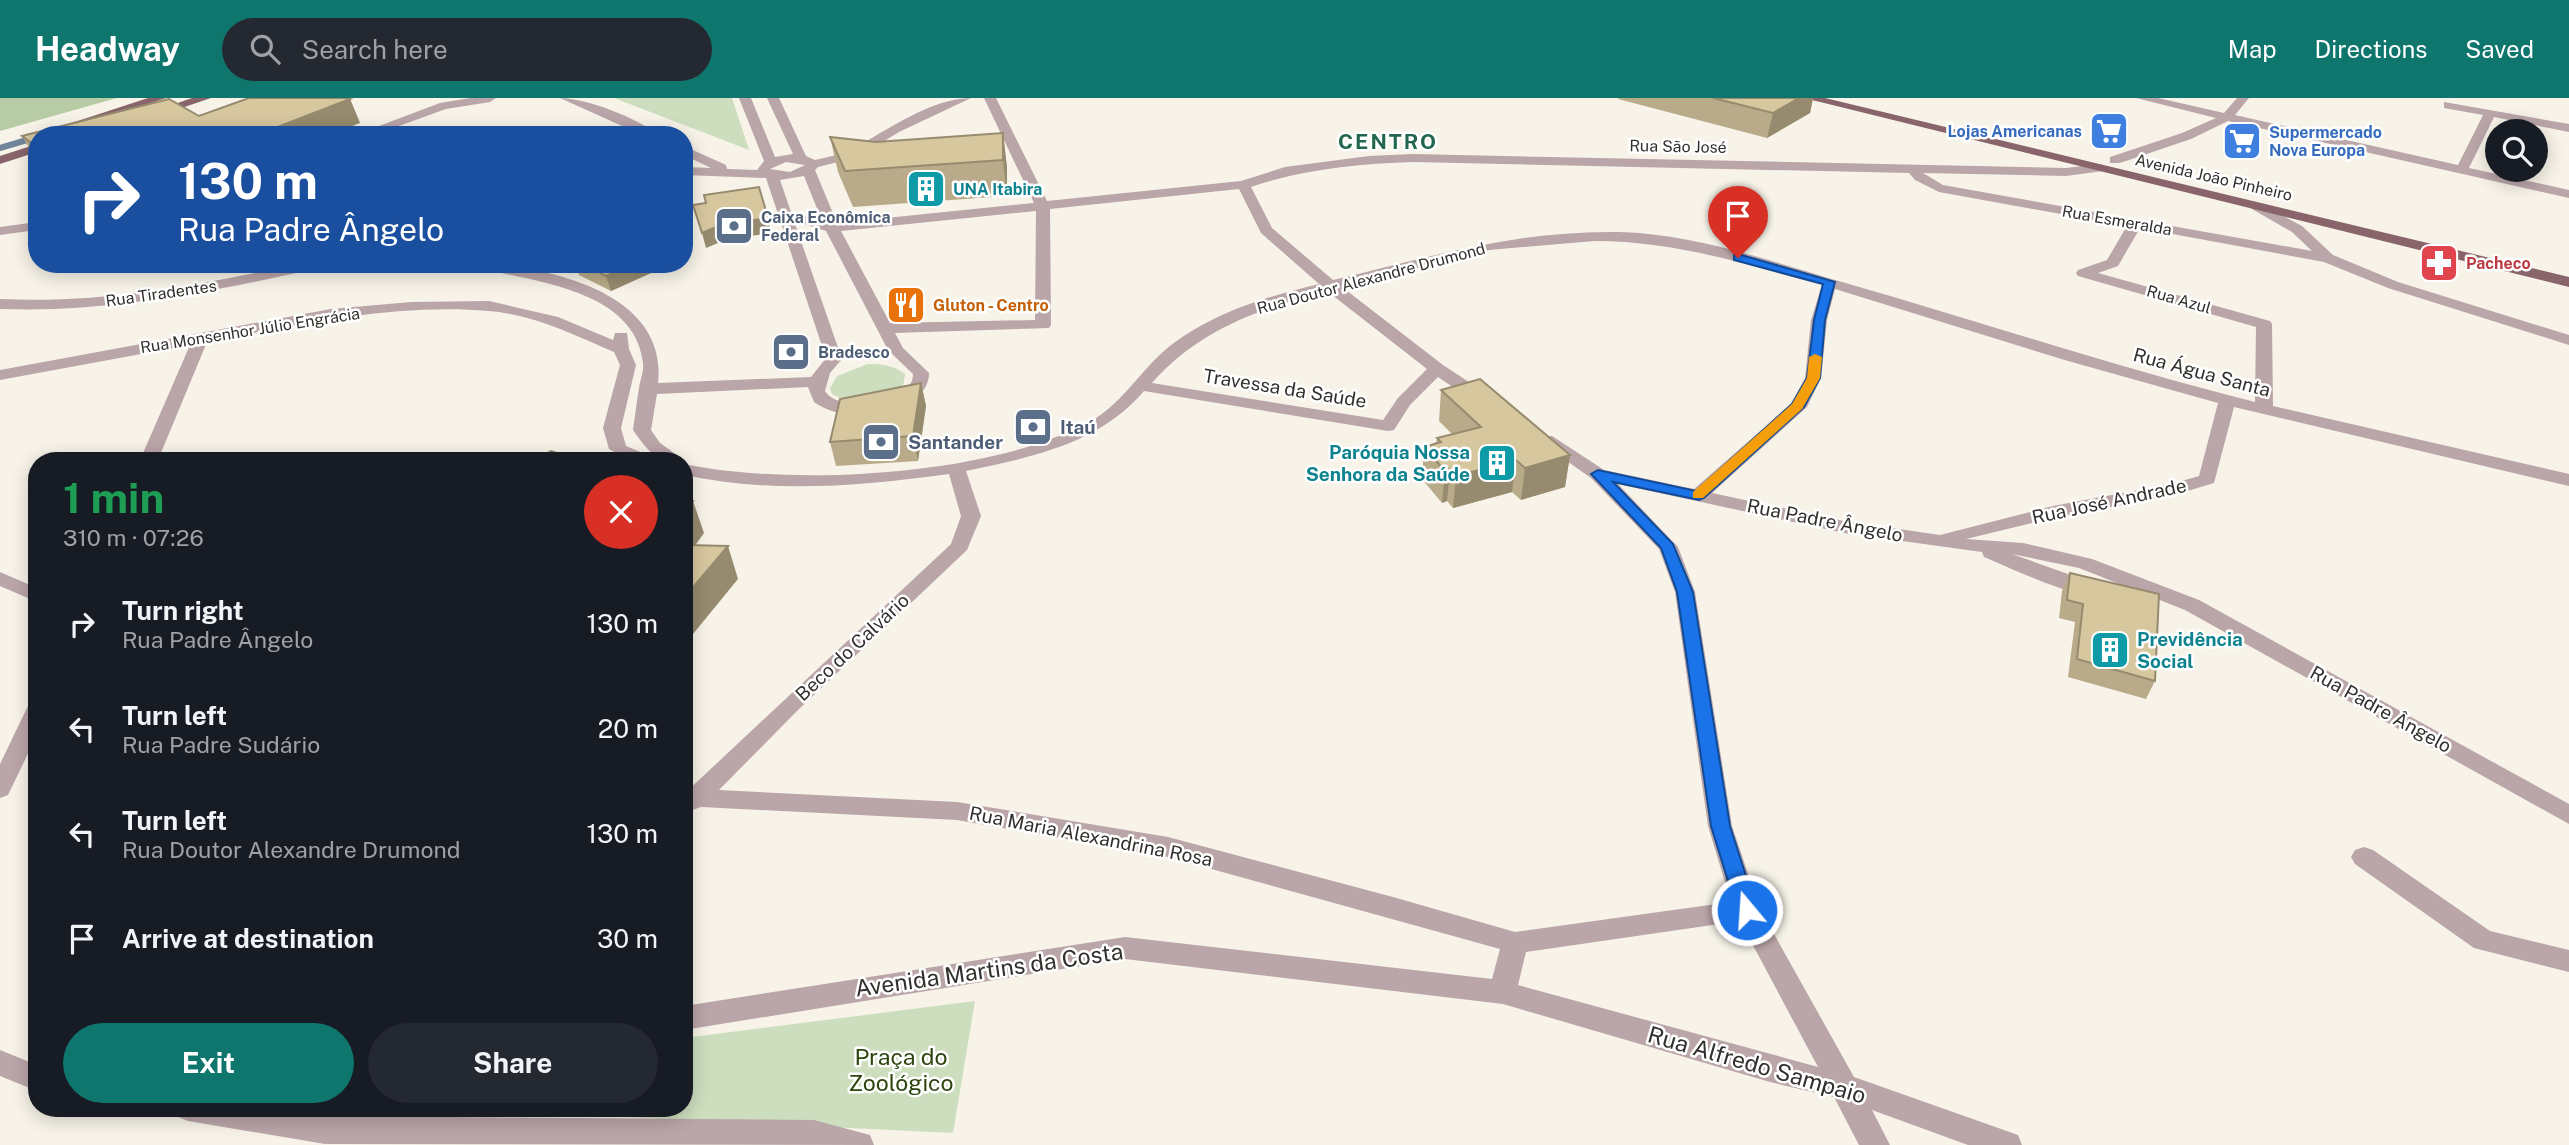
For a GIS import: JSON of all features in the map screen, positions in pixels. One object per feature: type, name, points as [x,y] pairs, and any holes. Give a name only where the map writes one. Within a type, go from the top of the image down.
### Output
[{"type":"main road","points":[[68,126],[160,98]]},
{"type":"main road","points":[[112,126],[205,98]]},
{"type":"main road","name":"Avenida João Pinheiro","points":[[1810,98],[2569,282]]},
{"type":"main road","name":"Avenida João Pinheiro","points":[[1852,98],[2569,270]]},
{"type":"main road","points":[[0,146],[28,138]]},
{"type":"main road","points":[[0,160],[28,151]]},
{"type":"main road","name":"Rua São José","points":[[2098,167],[2115,160]]},
{"type":"main road","points":[[2297,229],[2318,220]]},
{"type":"street","points":[[387,126],[444,106],[490,98]]},
{"type":"street","points":[[566,98],[589,105],[633,126]]},
{"type":"street","points":[[745,98],[788,215],[834,359],[818,374],[816,394],[827,405],[842,409],[877,408],[913,393],[921,382],[921,373],[896,350],[832,228],[807,164],[773,98]]},
{"type":"street","points":[[693,170],[769,169],[785,158],[807,164],[853,154],[895,129],[965,98]]},
{"type":"street","points":[[886,328],[1043,324],[1043,207],[990,98]]},
{"type":"street","points":[[2141,98],[2569,194]]},
{"type":"street","points":[[2115,160],[2228,117],[2240,107],[2243,98]]},
{"type":"street","points":[[2448,105],[2569,128]]},
{"type":"street","points":[[2462,169],[2490,113]]},
{"type":"street","points":[[693,154],[726,170]]},
{"type":"street","points":[[693,160],[697,156]]},
{"type":"street","name":"Rua São José","points":[[832,228],[1242,185],[1285,171],[1369,160],[1413,158],[2066,172],[2098,167]]},
{"type":"street","name":"Rua Esmeralda","points":[[1912,168],[1920,177],[1938,188],[2328,258],[2393,285],[2569,340]]},
{"type":"street","points":[[1242,185],[1266,230],[1331,286],[1437,369],[1495,407]]},
{"type":"street","name":"Rua Esmeralda","points":[[2252,205],[2297,229],[2328,258]]},
{"type":"street","points":[[788,215],[832,228]]},
{"type":"street","name":"Rua Azul","points":[[2135,224],[2113,263],[2083,273],[2264,324],[2264,411]]},
{"type":"street","points":[[0,231],[28,227]]},
{"type":"street","name":"Rua Doutor Alexandre Drumond","points":[[956,467],[1017,454],[1076,435],[1104,421],[1142,386],[1164,360],[1191,337],[1235,314],[1331,286],[1489,246],[1591,237],[1658,239],[1830,282]]},
{"type":"street","name":"Rua Tiradentes","points":[[0,304],[48,306],[123,301],[201,289],[277,273]]},
{"type":"street","points":[[515,273],[607,299],[621,309],[644,338],[652,363],[642,430],[653,447],[660,452]]},
{"type":"street","points":[[1699,495],[1798,407],[1813,378],[1819,320],[1830,282]]},
{"type":"street","name":"Rua Água Santa","points":[[1830,282],[2047,350],[2227,402],[2569,480]]},
{"type":"street","name":"Rua Monsenhor Júlio Engrácia","points":[[0,375],[331,314],[411,307],[489,306],[552,320],[621,349]]},
{"type":"street","points":[[621,309],[621,349],[628,365],[612,428],[618,449],[625,452]]},
{"type":"street","points":[[152,452],[201,337]]},
{"type":"street","name":"Travessa da Saúde","points":[[1142,386],[1388,426],[1404,402],[1437,369]]},
{"type":"street","points":[[647,389],[815,383]]},
{"type":"street","name":"Rua José Andrade","points":[[1934,540],[2053,512],[2174,489],[2207,479],[2227,402]]},
{"type":"street","points":[[1529,429],[1598,474],[1668,547],[1685,592],[1720,826],[1747,910],[1875,1145]]},
{"type":"street","points":[[693,472],[703,476],[757,483],[858,479],[956,467]]},
{"type":"street","name":"Beco do Calvário","points":[[693,800],[789,706],[960,547],[971,516],[956,467]]},
{"type":"street","name":"Rua Padre Ângelo","points":[[1598,474],[1844,527],[1969,545],[2023,549],[2085,563],[2192,605],[2569,815]]},
{"type":"street","name":"Rua Padre Ângelo","points":[[1969,545],[2081,588],[2192,605]]},
{"type":"street","points":[[2081,588],[2067,576],[2068,565],[2085,563]]},
{"type":"street","points":[[0,578],[28,592]]},
{"type":"street","points":[[0,789],[28,729]]},
{"type":"street","name":"Rua Maria Alexandrina Rosa","points":[[693,802],[957,811],[1168,847],[1393,907],[1515,943]]},
{"type":"street","points":[[2364,857],[2483,940],[2569,961]]},
{"type":"street","points":[[1503,992],[1515,943],[1747,910]]},
{"type":"street","name":"Avenida Martins da Costa","points":[[693,1017],[1125,948],[1503,992]]},
{"type":"street","name":"Rua Alfredo Sampaio","points":[[1503,992],[1770,1069],[1842,1086],[1969,1137],[2007,1145]]},
{"type":"street","points":[[0,1063],[28,1074]]},
{"type":"street","points":[[244,1117],[325,1130],[814,1133],[859,1145]]},
{"type":"green space","points":[[0,98],[117,98],[0,131]]},
{"type":"green space","points":[[614,98],[732,98],[749,150],[693,128],[693,126],[687,126]]},
{"type":"green space","points":[[868,364],[888,366],[901,371],[905,374],[903,387],[848,402],[832,394],[830,388],[837,376]]},
{"type":"green space","name":"Praça do Zoológico","points":[[975,1001],[953,1133],[624,1117],[693,1117],[693,1037]]},
{"type":"building","points":[[249,98],[350,99],[280,126],[62,126],[169,99],[199,116]]},
{"type":"building","points":[[1713,98],[1799,98],[1773,113]]},
{"type":"building","points":[[1003,133],[1003,160],[845,171],[830,137],[876,142]]},
{"type":"building","points":[[759,187],[768,218],[721,225],[702,233],[693,205],[706,203],[704,195]]},
{"type":"building","points":[[1480,379],[1570,455],[1525,468],[1516,460],[1456,476],[1450,469],[1445,471],[1424,447],[1441,442],[1437,438],[1481,427],[1441,390]]},
{"type":"building","points":[[921,383],[913,436],[830,442],[840,399]]},
{"type":"building","points":[[693,545],[728,546],[693,587]]},
{"type":"building","name":"Previdência Social","points":[[2070,573],[2159,594],[2155,681],[2077,659],[2083,604],[2067,600]]},
{"type":"waterway","points":[[0,148],[28,140]]},
{"type":"slow traffic","points":[[1698,495],[1798,407],[1813,378],[1815,357]]},
{"type":"place","name":"Lojas Americanas","points":[[2109,131]]},
{"type":"place","name":"Supermercado Nova Europa","points":[[2242,141]]},
{"type":"place","name":"UNA Itabira","points":[[926,189]]},
{"type":"place","name":"Caixa Econômica Federal","points":[[734,226]]},
{"type":"place","name":"Pacheco","points":[[2439,263]]},
{"type":"place","name":"Gluton - Centro","points":[[906,305]]},
{"type":"place","name":"Bradesco","points":[[791,352]]},
{"type":"place","name":"Itaú","points":[[1033,427]]},
{"type":"place","name":"Santander","points":[[881,442]]},
{"type":"place","name":"Paróquia Nossa Senhora da Saúde","points":[[1497,463]]},
{"type":"place","name":"Previdência Social","points":[[2110,650]]},
{"type":"district","name":"CENTRO","points":[[1388,142]]},
{"type":"route","points":[[1738,258],[1830,282],[1819,320],[1813,378],[1798,407],[1699,495],[1598,474],[1668,547],[1685,592],[1720,826],[1747,910]]}]
